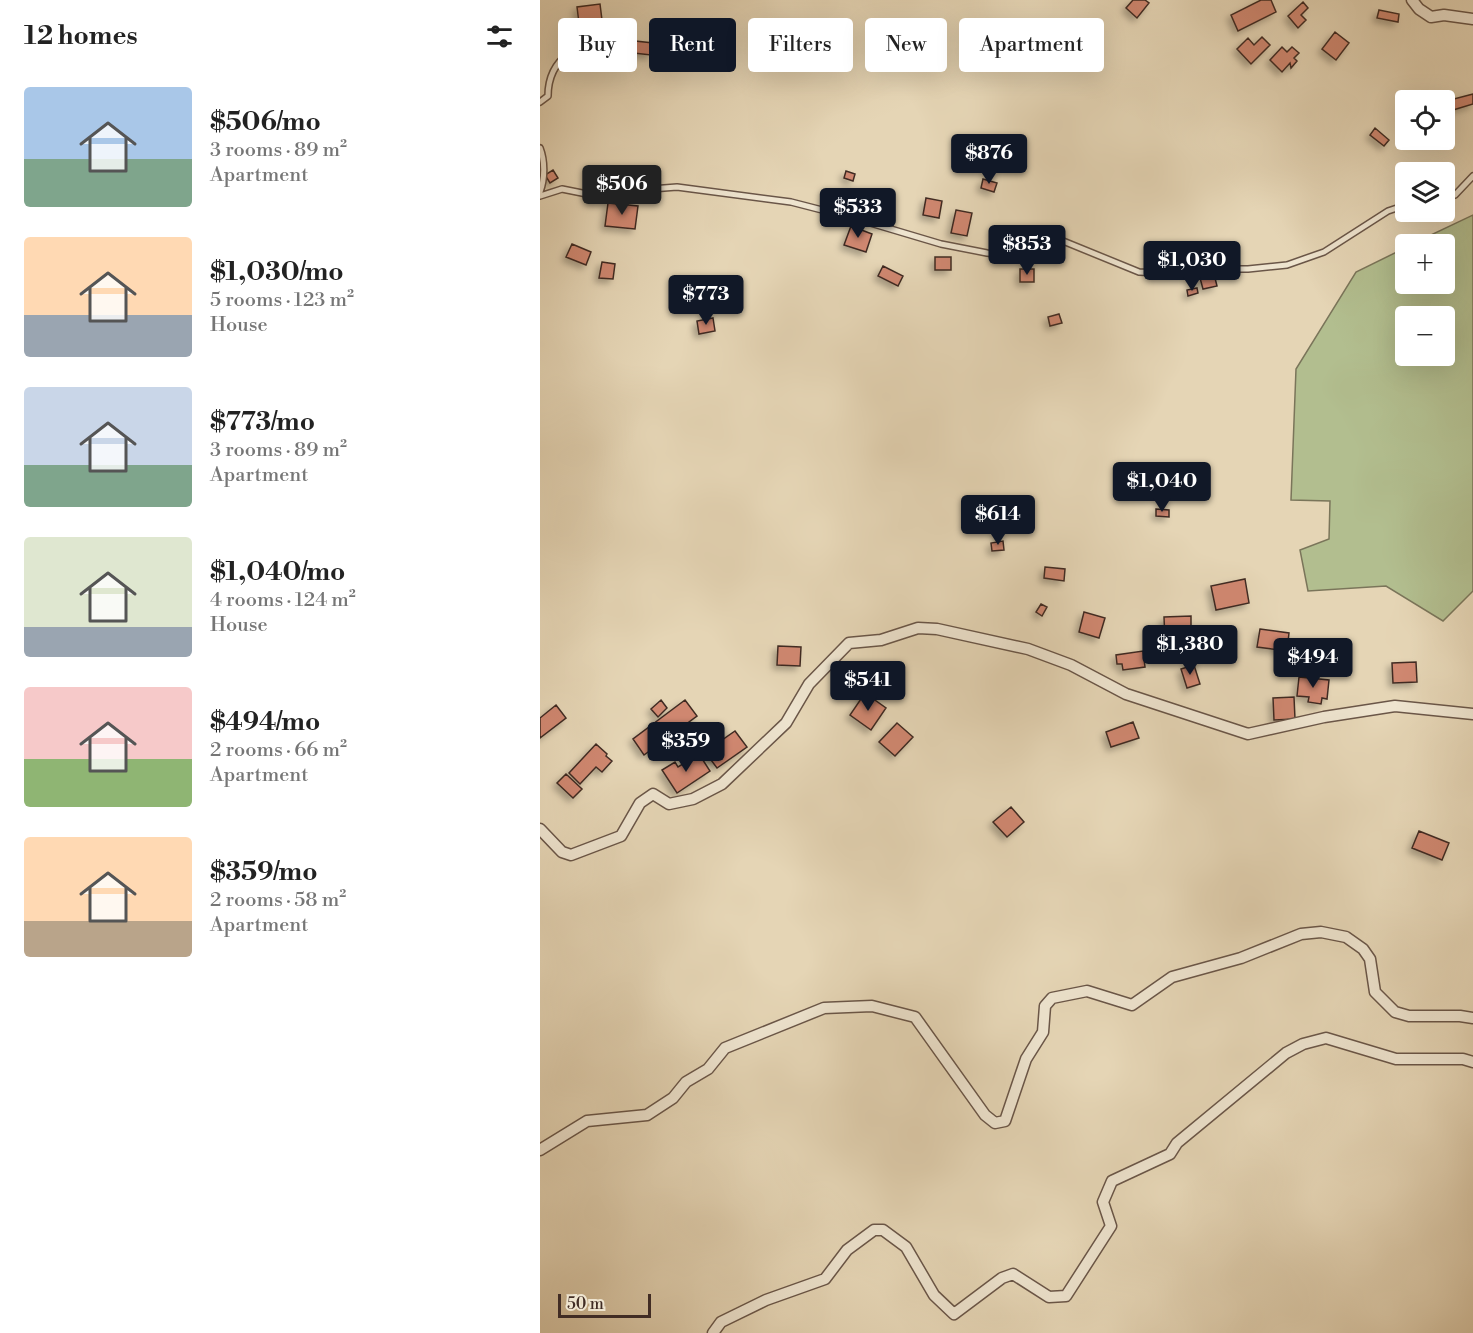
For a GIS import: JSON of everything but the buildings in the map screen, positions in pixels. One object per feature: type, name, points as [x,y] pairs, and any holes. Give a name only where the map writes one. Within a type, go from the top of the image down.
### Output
[{"type":"street","points":[[1412,0],[1419,9],[1431,16],[1444,15],[1473,19]]},
{"type":"street","points":[[540,829],[562,852],[570,855],[621,836],[640,803],[653,794],[669,804],[693,799],[722,784],[786,723],[809,684],[849,643],[881,640],[918,628],[937,628],[1028,649],[1071,665],[1126,694],[1248,734],[1324,717],[1395,706],[1473,714]]},
{"type":"street","points":[[540,1150],[586,1121],[647,1114],[673,1098],[686,1082],[708,1070],[725,1048],[824,1008],[872,1006],[915,1017],[985,1115],[995,1123],[1005,1121],[1026,1059],[1043,1032],[1045,1006],[1052,998],[1087,991],[1132,1005],[1172,977],[1241,958],[1301,934],[1321,932],[1346,937],[1363,950],[1370,959],[1376,992],[1395,1012],[1409,1016],[1473,1018]]},
{"type":"street","points":[[714,1333],[721,1322],[739,1313],[766,1300],[825,1279],[847,1250],[874,1230],[883,1230],[906,1246],[934,1295],[954,1314],[1002,1278],[1013,1274],[1049,1297],[1066,1296],[1111,1226],[1103,1202],[1112,1181],[1170,1154],[1177,1143],[1286,1053],[1303,1044],[1326,1038],[1396,1059],[1463,1059],[1473,1062]]},
{"type":"lane","points":[[540,102],[548,96],[549,79],[558,64]]},
{"type":"lane","points":[[540,148],[544,158],[543,183],[540,192]]},
{"type":"lane","points":[[1455,195],[1473,176]]},
{"type":"lane","points":[[540,196],[561,189],[588,194],[677,187],[762,197],[857,219],[953,247],[1018,256],[1046,249],[1063,241],[1139,272],[1180,274],[1203,269],[1248,269],[1287,265],[1324,252],[1395,209]]},
{"type":"green space","points":[[1473,215],[1473,591],[1443,621],[1386,586],[1308,591],[1300,550],[1329,539],[1330,501],[1291,500],[1296,369],[1356,272],[1395,253],[1395,294],[1455,294],[1455,234],[1433,234]]}]
